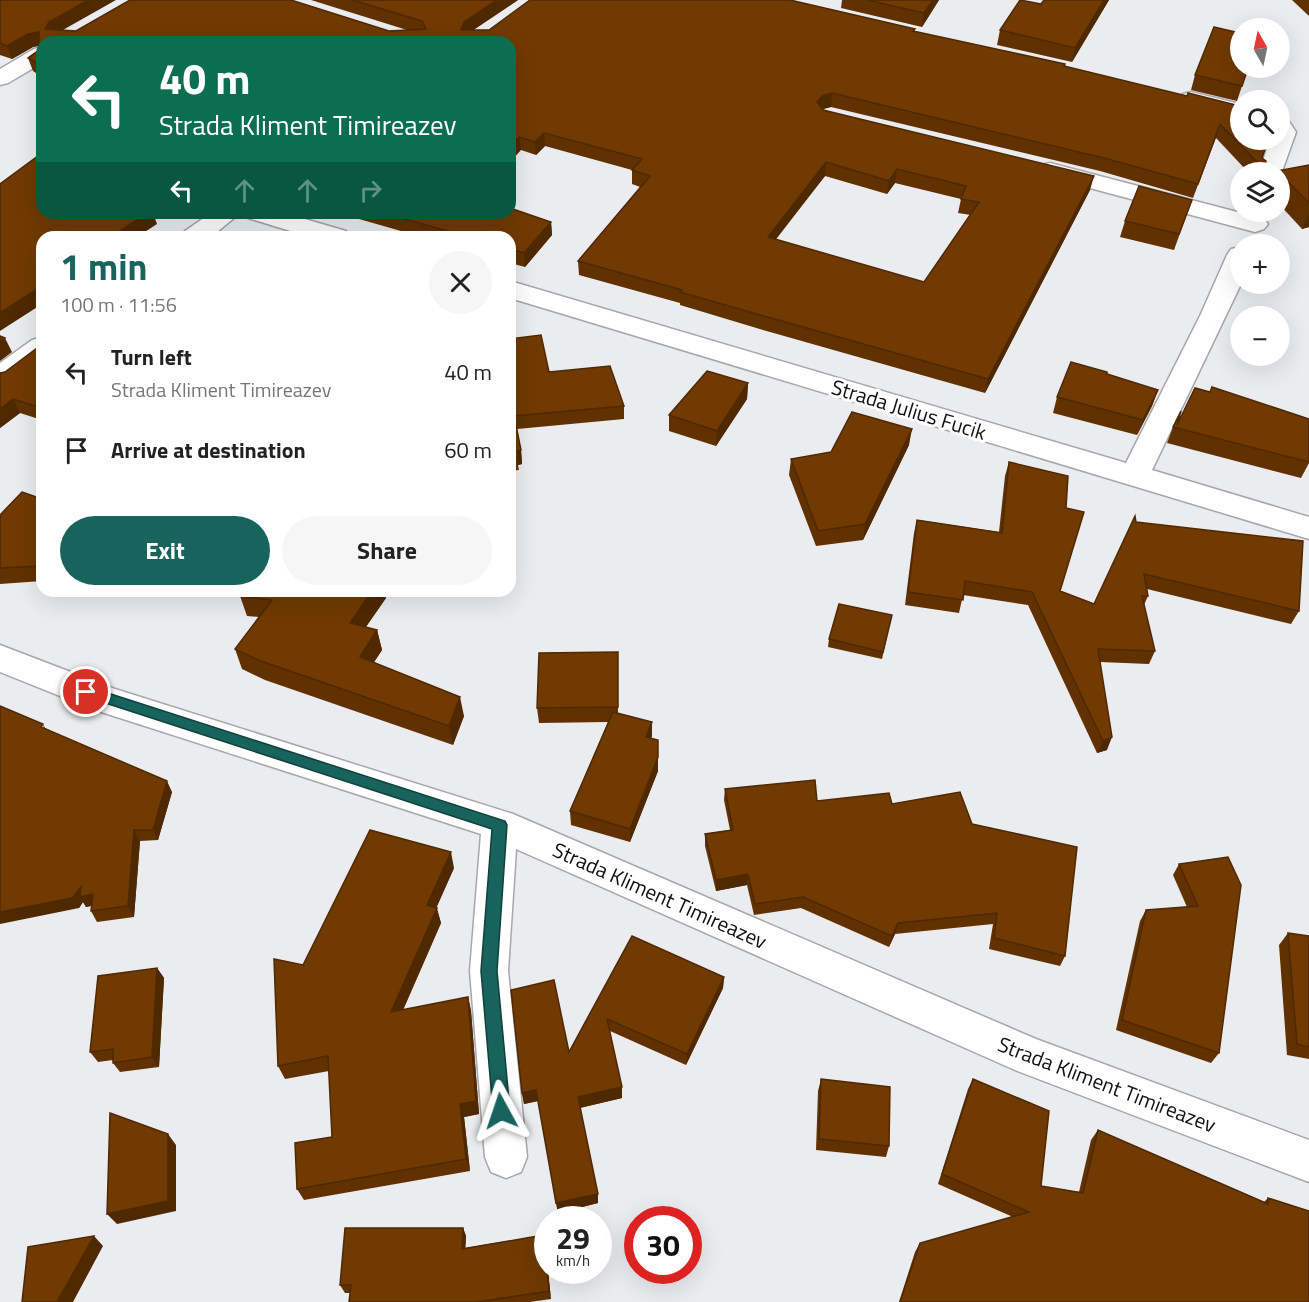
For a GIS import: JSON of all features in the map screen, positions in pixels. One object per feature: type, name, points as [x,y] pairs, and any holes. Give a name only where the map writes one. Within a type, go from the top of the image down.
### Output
[{"type":"street","points":[[0,78],[36,57]]},
{"type":"street","points":[[1172,94],[1230,108]]},
{"type":"street","points":[[1023,163],[1253,227]]},
{"type":"street","points":[[202,231],[219,219]]},
{"type":"street","points":[[277,219],[317,231]]},
{"type":"street","points":[[1134,477],[1214,316],[1230,278]]},
{"type":"street","name":"Strada Julius Fucik","points":[[516,291],[1309,528]]},
{"type":"street","points":[[0,376],[36,350]]},
{"type":"street","name":"Strada Kliment Timireazev","points":[[0,658],[107,700],[500,825],[1029,1056],[1309,1161]]},
{"type":"street","points":[[500,825],[489,971],[506,1157]]},
{"type":"building","points":[[0,0],[88,0],[49,22],[45,29],[76,31],[130,0],[291,0],[389,31],[426,29],[422,21],[352,0],[497,0],[464,22],[461,30],[489,30],[530,0],[790,0],[915,29],[913,31],[1065,64],[1064,66],[1187,96],[1188,93],[1230,104],[1230,134],[1220,124],[1198,184],[1104,158],[832,93],[822,96],[817,102],[823,110],[1094,176],[988,379],[578,261],[650,176],[632,170],[642,159],[544,133],[535,142],[519,137],[516,140],[516,36],[39,36],[39,32],[28,34],[7,46],[0,43]],"holes":[[[826,162],[889,181],[897,169],[966,186],[961,199],[979,202],[924,282],[768,237]]]},
{"type":"building","points":[[867,0],[933,0],[924,13]]},
{"type":"building","points":[[1020,0],[1041,4],[1044,0],[1104,0],[1075,48],[1000,30]]},
{"type":"building","points":[[1214,27],[1230,31],[1230,78],[1245,78],[1242,86],[1195,75]]},
{"type":"building","points":[[36,52],[36,63],[28,58]]},
{"type":"building","points":[[1245,150],[1265,150],[1262,158],[1266,162],[1257,162]]},
{"type":"building","points":[[36,157],[36,219],[139,219],[120,231],[36,231],[36,290],[0,313],[0,184]]},
{"type":"building","points":[[1309,165],[1309,203],[1290,184],[1290,169]]},
{"type":"building","points":[[1139,186],[1192,200],[1179,234],[1125,221]]},
{"type":"building","points":[[516,210],[551,222],[524,253],[516,251],[516,231],[447,231],[405,219],[516,219]]},
{"type":"building","points":[[541,335],[549,372],[610,366],[624,406],[516,416],[516,338]]},
{"type":"building","points":[[36,349],[36,406],[13,399],[0,409],[0,373],[5,372]]},
{"type":"building","points":[[1071,362],[1158,390],[1143,420],[1057,397]]},
{"type":"building","points":[[707,371],[748,383],[717,431],[669,415]]},
{"type":"building","points":[[1212,387],[1309,419],[1309,462],[1173,427],[1181,411],[1177,425],[1195,388],[1210,392]]},
{"type":"building","points":[[852,412],[912,429],[865,524],[818,531],[791,459],[831,452]]},
{"type":"building","points":[[516,426],[521,450],[517,451],[518,457],[516,457]]},
{"type":"building","points":[[1009,462],[1068,476],[1066,508],[1084,512],[1060,591],[1094,604],[1135,516],[1136,522],[1303,541],[1299,611],[1144,574],[1148,596],[1142,596],[1155,651],[1098,649],[1112,737],[1103,741],[1032,592],[965,581],[963,600],[908,592],[917,520],[1002,533]]},
{"type":"building","points":[[22,492],[36,497],[36,566],[0,568],[0,515]]},
{"type":"building","points":[[248,597],[368,597],[350,623],[377,630],[360,657],[460,697],[449,726],[258,660],[235,649],[272,600]]},
{"type":"building","points":[[839,604],[892,615],[883,652],[829,639]]},
{"type":"building","points":[[618,652],[618,707],[537,708],[539,653]]},
{"type":"building","points":[[0,706],[43,724],[41,727],[167,781],[153,830],[134,830],[128,906],[91,911],[93,894],[80,897],[81,887],[72,898],[0,912]]},
{"type":"building","points":[[613,712],[652,722],[646,737],[658,740],[658,757],[630,829],[570,811]]},
{"type":"building","points":[[815,780],[817,801],[889,793],[892,804],[960,792],[972,824],[1077,847],[1065,956],[994,938],[997,913],[898,923],[892,936],[803,897],[755,904],[748,874],[716,880],[705,834],[733,830],[725,789]]},
{"type":"building","points":[[370,830],[451,852],[427,905],[437,908],[391,1012],[468,997],[476,1101],[460,1104],[466,1159],[297,1189],[295,1143],[332,1137],[328,1056],[278,1066],[274,959],[303,965]]},
{"type":"building","points":[[1228,857],[1241,885],[1219,1053],[1122,1020],[1146,910],[1198,906],[1179,864]]},
{"type":"building","points":[[1288,933],[1309,936],[1309,1047],[1297,1044]]},
{"type":"building","points":[[632,936],[724,977],[687,1054],[607,1019],[622,1087],[578,1097],[598,1194],[556,1203],[536,1090],[522,1093],[511,990],[554,980],[569,1052]]},
{"type":"building","points":[[157,968],[152,1057],[113,1063],[113,1049],[90,1052],[98,976]]},
{"type":"building","points":[[821,1079],[890,1087],[889,1146],[819,1139]]},
{"type":"building","points":[[973,1079],[1049,1111],[1041,1186],[1083,1193],[1098,1130],[1268,1204],[1268,1198],[1309,1211],[1309,1302],[900,1302],[920,1243],[1029,1212],[942,1174]]},
{"type":"building","points":[[110,1113],[168,1134],[168,1201],[107,1214]]},
{"type":"building","points":[[345,1228],[463,1228],[462,1249],[534,1237],[534,1284],[548,1284],[549,1291],[477,1302],[349,1302],[351,1285],[340,1285]]},
{"type":"building","points":[[94,1236],[57,1302],[22,1302],[28,1247]]},
{"type":"route","points":[[86,692],[500,825],[489,971],[501,1111]]}]
